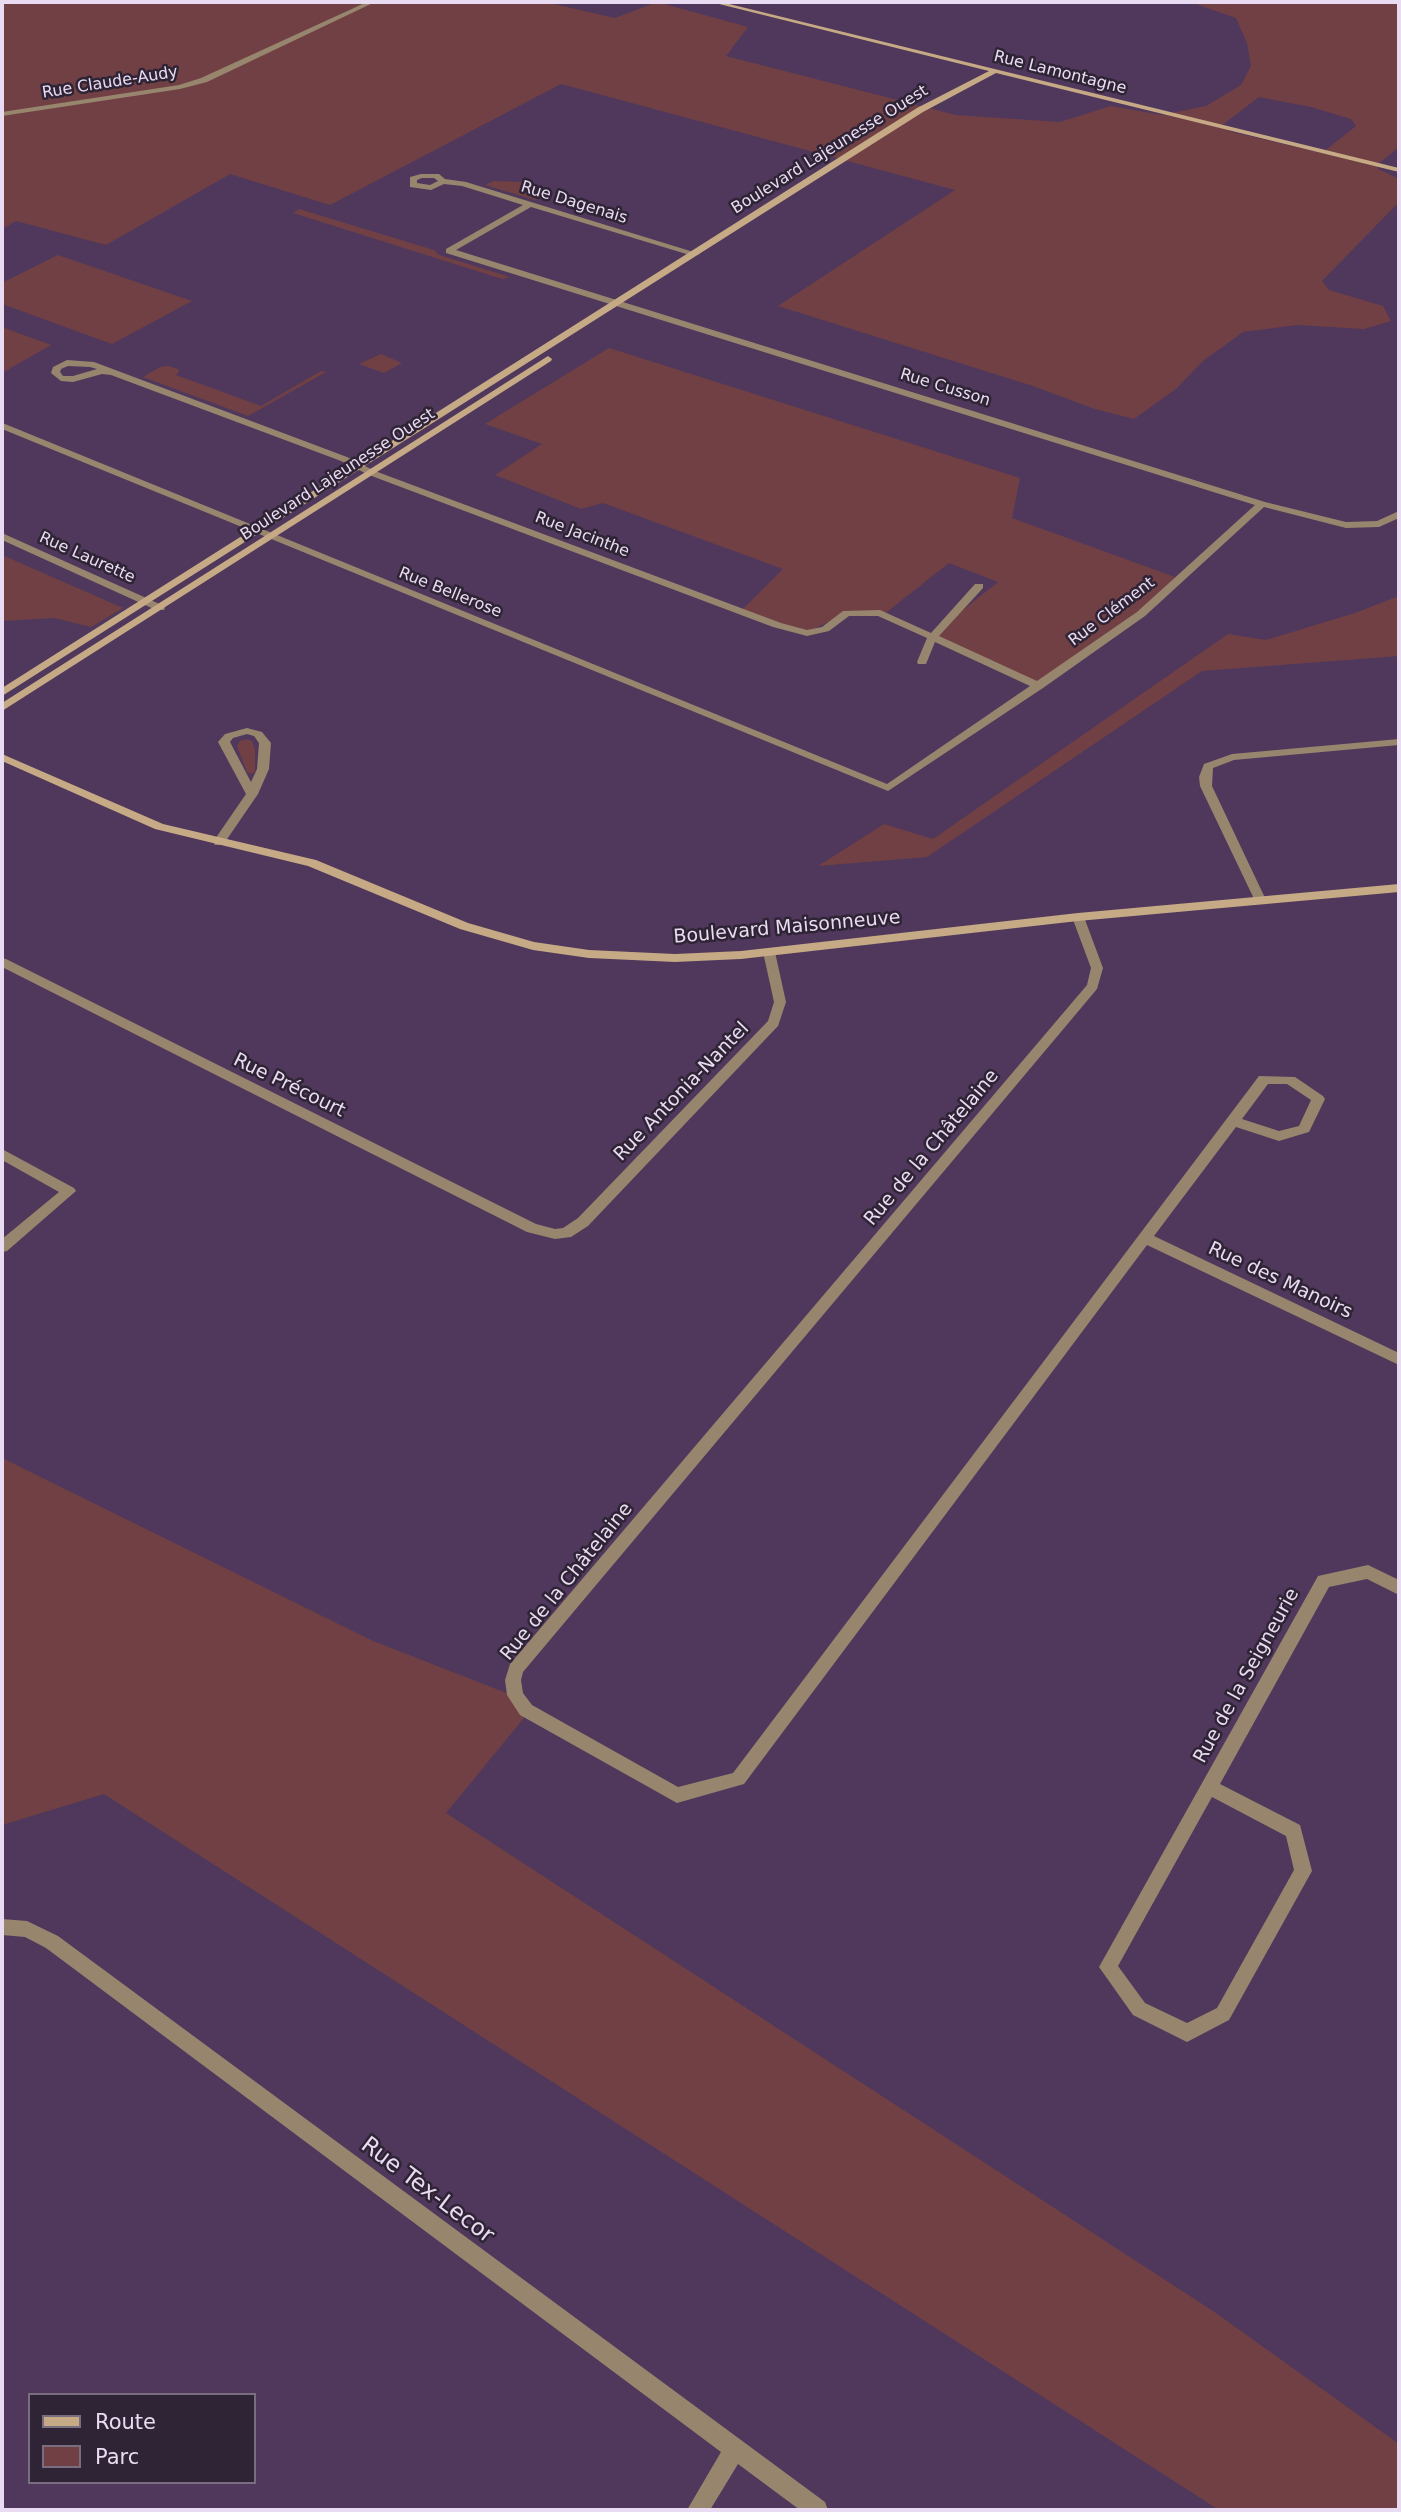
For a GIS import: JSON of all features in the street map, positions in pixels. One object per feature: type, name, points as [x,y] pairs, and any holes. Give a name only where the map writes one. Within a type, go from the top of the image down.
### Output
[{"type":"street","name":"Rue Claude-Audy","points":[[2,114],[180,88],[204,80],[372,2]]},
{"type":"street","name":"Rue Lamontagne","points":[[714,2],[1399,170]]},
{"type":"street","name":"Boulevard Lajeunesse Ouest","points":[[2,693],[920,110],[995,71]]},
{"type":"street","name":"Rue Dagenais","points":[[443,181],[696,254]]},
{"type":"street","points":[[480,260],[463,251],[464,245],[530,204]]},
{"type":"street","name":"Rue Cusson","points":[[480,233],[449,251],[1262,504]]},
{"type":"street","name":"Boulevard Lajeunesse Ouest","points":[[612,318],[631,306],[685,260]]},
{"type":"street","points":[[578,340],[590,333]]},
{"type":"street","name":"Boulevard Lajeunesse Ouest","points":[[2,708],[555,355]]},
{"type":"street","name":"Rue Jacinthe","points":[[111,372],[73,379],[61,378],[55,373],[61,365],[79,361],[111,372],[778,625],[807,633],[825,629],[847,613],[880,613],[1039,686]]},
{"type":"street","name":"Rue Bellerose","points":[[2,426],[888,788]]},
{"type":"street","points":[[1262,504],[1346,525],[1379,524],[1399,514]]},
{"type":"street","name":"Rue Clément","points":[[888,788],[1141,614],[1262,504]]},
{"type":"street","name":"Rue Laurette","points":[[2,537],[160,608]]},
{"type":"street","points":[[922,662],[932,637],[979,586]]},
{"type":"street","points":[[219,842],[252,794],[264,769],[266,746],[261,736],[247,731],[229,736],[224,742],[252,794]]},
{"type":"street","points":[[1260,900],[1206,786],[1208,766],[1232,757],[1399,743]]},
{"type":"street","name":"Boulevard Maisonneuve","points":[[2,757],[159,827],[321,866],[464,926],[533,946],[589,954],[638,957],[769,952],[1078,917],[1399,888]]},
{"type":"street","name":"Rue de la Châtelaine","points":[[1078,917],[1097,968],[1094,986],[516,1669],[513,1680],[515,1695],[526,1710],[677,1795],[738,1779],[1233,1121],[1265,1079],[1290,1080],[1318,1100],[1304,1129],[1279,1136],[1233,1121]]},
{"type":"street","name":"Rue Antonia-Nantel","points":[[562,1234],[583,1222],[774,1023],[780,1003],[769,952]]},
{"type":"street","name":"Rue Précourt","points":[[2,962],[532,1228],[562,1234]]},
{"type":"street","points":[[2,1154],[69,1191],[2,1247]]},
{"type":"street","name":"Rue des Manoirs","points":[[1145,1238],[1399,1359]]},
{"type":"street","name":"Rue de la Seigneurie","points":[[1209,1787],[1294,1831],[1303,1871],[1223,2014],[1187,2034],[1139,2009],[1108,1967],[1324,1581],[1368,1572],[1399,1588]]},
{"type":"street","name":"Rue Tex-Lecor","points":[[2,1927],[27,1929],[52,1942],[817,2510]]},
{"type":"street","points":[[698,2510],[734,2450]]},
{"type":"green space","points":[[2,2],[545,2],[615,18],[657,2],[748,27],[726,56],[956,115],[1060,122],[1111,106],[1162,115],[1206,106],[1241,85],[1251,66],[1247,43],[1236,18],[1190,2],[1399,2],[1399,147],[1378,164],[1378,169],[1399,179],[1399,202],[1322,281],[1329,290],[1383,306],[1391,321],[1364,329],[1297,325],[1243,332],[1203,361],[1177,388],[1134,419],[1095,409],[1033,386],[778,306],[955,190],[561,84],[330,205],[230,174],[106,245],[16,221],[2,229]],"holes":[[[1259,97],[1311,107],[1351,119],[1356,126],[1322,153],[1232,132],[1221,126]]]},
{"type":"green space","points":[[494,181],[523,182],[540,190],[543,195],[535,200],[485,185]]},
{"type":"green space","points":[[299,209],[434,250],[439,255],[510,277],[502,279],[293,213]]},
{"type":"green space","points":[[58,255],[192,301],[112,344],[2,304],[2,283]]},
{"type":"green space","points":[[2,327],[51,345],[2,373]]},
{"type":"green space","points":[[609,348],[1020,478],[1012,518],[1175,577],[1144,613],[1039,686],[933,634],[998,582],[949,563],[883,615],[845,614],[807,632],[741,611],[783,569],[603,503],[581,509],[495,475],[542,444],[485,424]]},
{"type":"green space","points":[[381,354],[402,363],[384,373],[359,364]]},
{"type":"green space","points":[[169,366],[180,370],[176,375],[261,406],[321,371],[326,372],[248,416],[143,377],[160,367]]},
{"type":"green space","points":[[2,555],[123,608],[91,627],[54,618],[2,621]]},
{"type":"green space","points":[[1399,596],[1399,656],[1202,671],[927,857],[818,866],[884,824],[933,839],[1228,634],[1266,640],[1355,613]]},
{"type":"green space","points":[[240,741],[252,741],[255,749],[255,772],[251,774],[247,772],[237,746]]},
{"type":"green space","points":[[2,1458],[373,1641],[509,1694],[524,1718],[446,1813],[1213,2311],[1399,2444],[1399,2510],[1219,2510],[104,1794],[2,1825]]}]
